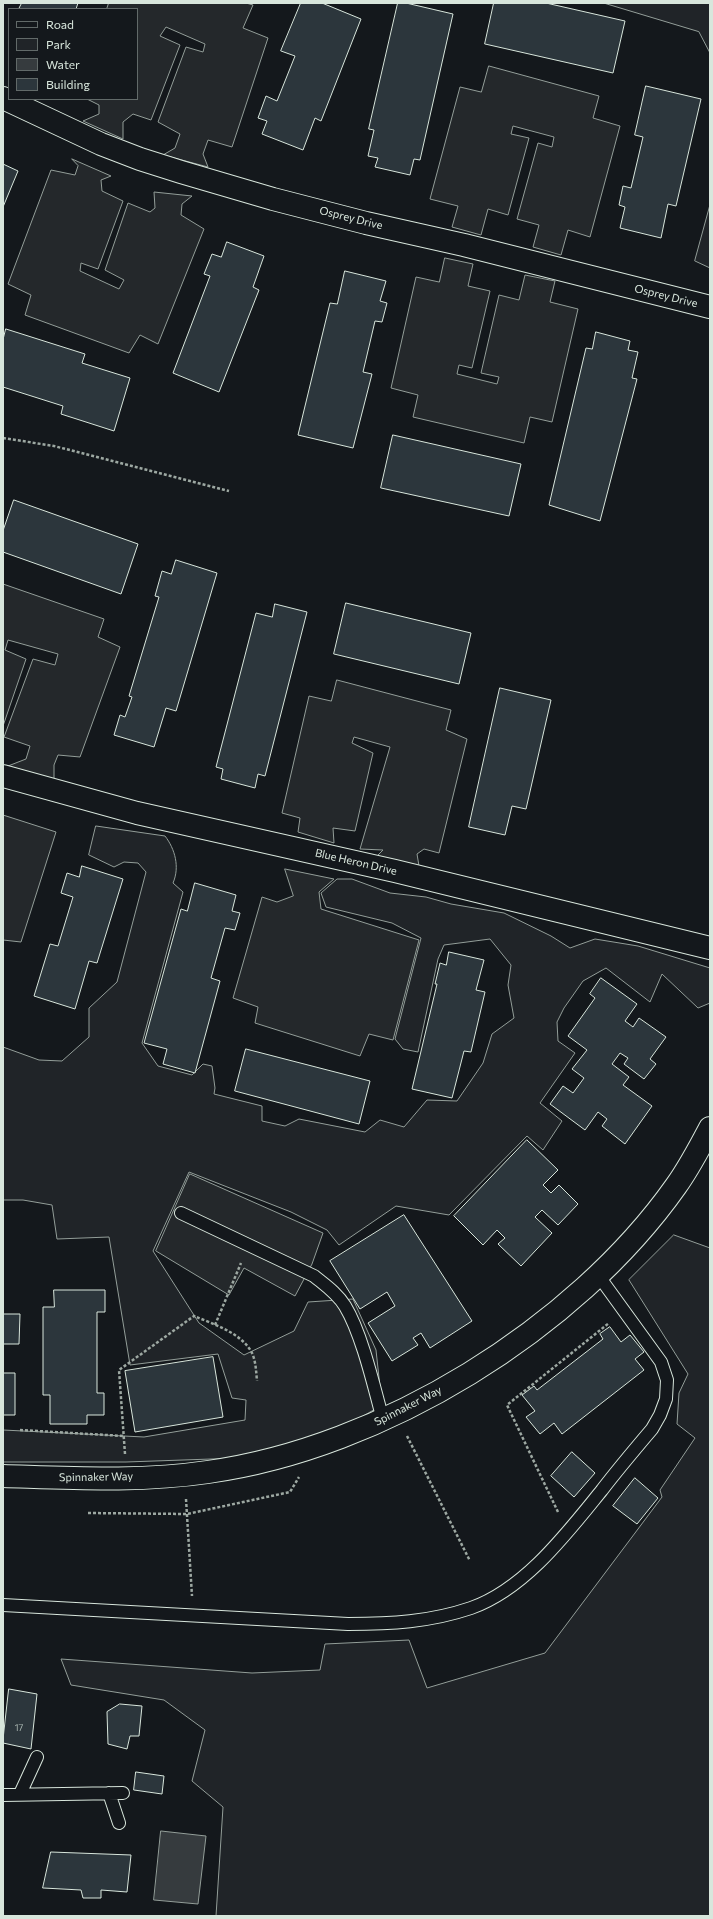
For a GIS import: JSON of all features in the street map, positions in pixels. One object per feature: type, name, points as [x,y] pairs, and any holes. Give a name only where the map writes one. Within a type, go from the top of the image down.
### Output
[{"type":"street","name":"Osprey Drive","points":[[3,98],[101,144],[140,159],[181,172],[308,208],[486,250],[710,307]]},
{"type":"street","name":"Blue Heron Drive","points":[[3,776],[137,813],[365,864],[710,948]]},
{"type":"street","name":"Spinnaker Way","points":[[3,1476],[80,1478],[167,1476],[208,1473],[293,1454],[324,1445],[383,1420],[473,1371],[548,1318],[598,1275],[654,1215],[678,1184],[710,1128]]},
{"type":"lane","points":[[181,1213],[314,1276],[329,1288],[345,1306],[357,1334],[383,1420]]},
{"type":"lane","points":[[3,1605],[348,1624],[398,1624],[440,1617],[472,1608],[504,1591],[532,1569],[568,1532],[652,1429],[660,1415],[666,1399],[667,1380],[660,1362],[598,1275]]},
{"type":"lane","points":[[20,1794],[37,1757]]},
{"type":"lane","points":[[109,1793],[119,1823]]},
{"type":"lane","points":[[3,1795],[123,1793]]},
{"type":"path","points":[[3,438],[54,446],[229,491]]},
{"type":"path","points":[[215,1325],[236,1272]]},
{"type":"path","points":[[568,1532],[507,1405],[624,1312]]},
{"type":"path","points":[[124,1444],[119,1370],[194,1316],[232,1333],[251,1351],[255,1363],[257,1381]]},
{"type":"path","points":[[20,1430],[124,1436]]},
{"type":"path","points":[[407,1435],[470,1562]]},
{"type":"path","points":[[88,1513],[187,1514],[290,1492],[301,1472]]},
{"type":"path","points":[[186,1493],[194,1616]]},
{"type":"green space","points":[[604,3],[710,3],[710,53],[699,32]]},
{"type":"green space","points":[[710,205],[710,268],[695,261]]},
{"type":"green space","points":[[96,826],[165,836],[174,852],[176,871],[173,883],[183,892],[142,1043],[158,1066],[192,1075],[203,1064],[212,1066],[215,1088],[214,1094],[262,1106],[262,1121],[285,1126],[299,1119],[365,1132],[380,1120],[404,1127],[427,1100],[457,1101],[483,1063],[492,1034],[514,1018],[508,985],[511,965],[490,939],[444,945],[438,959],[418,1052],[403,1049],[395,1039],[421,938],[392,923],[326,907],[321,893],[337,879],[352,879],[390,893],[426,897],[451,904],[504,913],[551,936],[570,948],[595,939],[638,946],[710,968],[710,1003],[698,1008],[662,974],[650,1002],[606,968],[583,981],[564,1008],[557,1022],[558,1041],[575,1053],[540,1103],[562,1121],[543,1150],[527,1136],[449,1215],[396,1206],[339,1245],[327,1230],[291,1212],[189,1172],[153,1251],[199,1323],[244,1355],[294,1331],[308,1302],[353,1299],[376,1350],[382,1405],[353,1422],[322,1435],[240,1458],[126,1462],[3,1462],[3,1430],[144,1437],[245,1420],[246,1400],[232,1398],[218,1354],[130,1365],[109,1237],[57,1239],[52,1205],[23,1200],[3,1200],[3,1047],[39,1060],[62,1061],[89,1037],[89,1008],[117,982],[146,872],[138,863],[124,862],[114,867],[89,855]]},
{"type":"green space","points":[[674,1235],[710,1248],[710,1916],[216,1916],[223,1807],[192,1781],[205,1730],[164,1700],[71,1685],[61,1659],[252,1673],[320,1670],[325,1644],[409,1640],[427,1688],[545,1653],[662,1497],[660,1490],[695,1438],[677,1424],[679,1393],[688,1374],[629,1280]]},
{"type":"shaded area","points":[[109,3],[246,3],[253,5],[243,28],[268,38],[232,147],[208,140],[203,154],[208,167],[163,155],[175,148],[180,134],[158,122],[186,47],[203,52],[205,44],[166,27],[160,36],[180,45],[151,120],[133,114],[123,122],[123,139],[83,121],[99,114],[99,105],[89,100],[138,100],[138,8],[107,8]]},
{"type":"shaded area","points":[[489,66],[599,96],[593,118],[620,126],[590,237],[568,230],[561,255],[533,247],[539,225],[517,219],[538,143],[552,147],[554,137],[513,126],[511,134],[529,138],[508,215],[488,209],[481,235],[452,227],[458,206],[430,199],[460,87],[481,92]]},
{"type":"shaded area","points":[[72,159],[111,176],[101,180],[102,191],[123,201],[98,269],[81,263],[80,271],[119,289],[124,280],[105,270],[128,203],[150,212],[155,208],[154,192],[192,196],[182,204],[181,215],[204,229],[158,344],[140,335],[129,353],[25,315],[31,295],[8,284],[51,170],[75,175],[78,166]]},
{"type":"shaded area","points":[[445,258],[473,264],[468,286],[490,291],[472,368],[459,365],[457,374],[497,384],[499,377],[481,373],[499,295],[519,300],[525,275],[555,281],[550,302],[578,309],[552,422],[530,417],[524,443],[413,417],[418,395],[391,388],[416,277],[439,282]]},
{"type":"shaded area","points":[[3,584],[104,619],[98,637],[120,647],[80,757],[58,755],[54,765],[54,779],[8,766],[26,759],[30,746],[4,737],[33,659],[55,665],[58,654],[8,640],[5,650],[26,659],[3,726]]},
{"type":"shaded area","points":[[337,680],[451,710],[446,730],[467,739],[439,853],[424,849],[417,854],[419,866],[374,859],[383,850],[360,849],[390,747],[354,737],[352,743],[373,753],[355,831],[333,828],[334,843],[298,832],[300,818],[282,813],[309,696],[331,701]]},
{"type":"shaded area","points":[[3,815],[56,832],[21,942],[3,940]]},
{"type":"shaded area","points":[[285,869],[334,879],[319,892],[321,909],[419,940],[393,1040],[369,1034],[360,1056],[255,1023],[258,1007],[233,998],[262,897],[277,902],[293,896]]},
{"type":"shaded area","points":[[190,1174],[323,1233],[312,1264],[295,1296],[244,1268],[229,1295],[156,1251]]},
{"type":"water","points":[[161,1831],[206,1836],[198,1904],[154,1900]]},
{"type":"building","points":[[22,3],[78,3],[76,8],[20,8]]},
{"type":"building","points":[[301,3],[322,3],[361,19],[321,121],[315,118],[303,150],[262,134],[267,121],[258,118],[266,96],[277,101],[295,56],[281,51]]},
{"type":"building","points":[[398,3],[406,3],[453,14],[420,160],[414,159],[410,175],[375,167],[378,158],[368,156],[374,130],[369,129]]},
{"type":"building","points":[[494,3],[546,3],[625,21],[613,73],[485,44]]},
{"type":"building","points":[[646,86],[701,99],[676,206],[668,204],[661,238],[620,228],[625,207],[619,205],[623,186],[631,188],[643,137],[635,135]]},
{"type":"building","points":[[3,164],[18,171],[3,207]]},
{"type":"building","points":[[227,242],[264,256],[253,287],[259,290],[219,392],[173,373],[210,276],[204,274],[212,254],[221,257]]},
{"type":"building","points":[[345,271],[386,281],[380,301],[387,303],[382,322],[375,321],[363,372],[372,374],[353,448],[298,435],[330,303],[337,304]]},
{"type":"building","points":[[6,329],[85,354],[82,363],[130,378],[114,431],[61,414],[63,406],[3,387],[3,340]]},
{"type":"building","points":[[596,332],[630,341],[628,350],[638,352],[632,378],[637,379],[600,521],[549,505],[586,348],[592,349]]},
{"type":"building","points":[[393,435],[521,464],[509,516],[381,488]]},
{"type":"building","points":[[14,500],[138,544],[121,594],[3,552],[3,531]]},
{"type":"building","points":[[176,560],[217,573],[176,711],[166,708],[154,747],[114,735],[120,715],[125,717],[132,697],[129,696],[159,597],[155,596],[162,571],[171,574]]},
{"type":"building","points":[[346,603],[471,633],[459,684],[334,654]]},
{"type":"building","points":[[275,604],[307,612],[265,776],[258,774],[255,788],[221,779],[223,769],[216,767],[256,613],[272,617]]},
{"type":"building","points":[[500,688],[551,700],[526,809],[512,806],[505,835],[469,827]]},
{"type":"building","points":[[82,866],[123,879],[97,963],[89,961],[75,1009],[34,996],[50,944],[58,946],[73,897],[61,893],[67,873],[79,877]]},
{"type":"building","points":[[195,883],[236,895],[232,911],[240,913],[235,930],[225,928],[211,978],[220,981],[195,1073],[163,1064],[167,1049],[144,1043],[181,909],[187,911]]},
{"type":"building","points":[[449,952],[484,960],[476,990],[485,992],[471,1052],[464,1051],[452,1098],[412,1089],[437,984],[435,984],[440,963],[446,965]]},
{"type":"building","points":[[601,978],[637,1004],[625,1021],[633,1027],[639,1018],[666,1037],[650,1059],[656,1064],[644,1079],[624,1064],[628,1058],[620,1053],[612,1064],[629,1077],[623,1085],[652,1106],[625,1144],[602,1126],[607,1119],[598,1112],[585,1130],[550,1104],[563,1086],[573,1093],[584,1078],[572,1069],[587,1050],[568,1036],[595,998],[590,994]]},
{"type":"building","points":[[246,1049],[370,1081],[359,1124],[235,1091]]},
{"type":"building","points":[[527,1140],[558,1170],[543,1185],[551,1193],[559,1185],[578,1204],[558,1225],[542,1210],[535,1217],[552,1233],[521,1266],[498,1244],[505,1238],[497,1230],[483,1245],[454,1216]]},
{"type":"building","points":[[404,1215],[472,1321],[430,1348],[421,1333],[413,1338],[418,1345],[392,1361],[368,1323],[395,1306],[387,1292],[360,1309],[330,1261]]},
{"type":"building","points":[[54,1290],[105,1290],[105,1312],[97,1312],[97,1393],[104,1393],[104,1415],[87,1415],[87,1424],[50,1424],[50,1395],[43,1395],[43,1307],[54,1307]]},
{"type":"building","points":[[3,1314],[20,1314],[19,1344],[3,1344]]},
{"type":"building","points":[[610,1327],[621,1342],[630,1335],[644,1352],[635,1359],[644,1370],[562,1434],[554,1423],[540,1434],[526,1417],[535,1411],[522,1395],[534,1386],[537,1390],[603,1339],[600,1334]]},
{"type":"building","points":[[213,1357],[223,1417],[135,1432],[125,1371]]},
{"type":"building","points":[[3,1373],[15,1373],[15,1415],[3,1415]]},
{"type":"building","points":[[572,1452],[595,1473],[574,1497],[551,1476]]},
{"type":"building","points":[[635,1478],[658,1498],[637,1524],[613,1506]]},
{"type":"building","points":[[9,1689],[37,1694],[31,1749],[3,1743]]},
{"type":"building","points":[[120,1704],[142,1706],[139,1736],[130,1736],[127,1749],[108,1744],[107,1712]]},
{"type":"building","points":[[136,1772],[164,1776],[162,1794],[134,1790]]},
{"type":"building","points":[[51,1852],[131,1855],[127,1892],[101,1890],[101,1898],[83,1898],[81,1890],[43,1888]]}]
